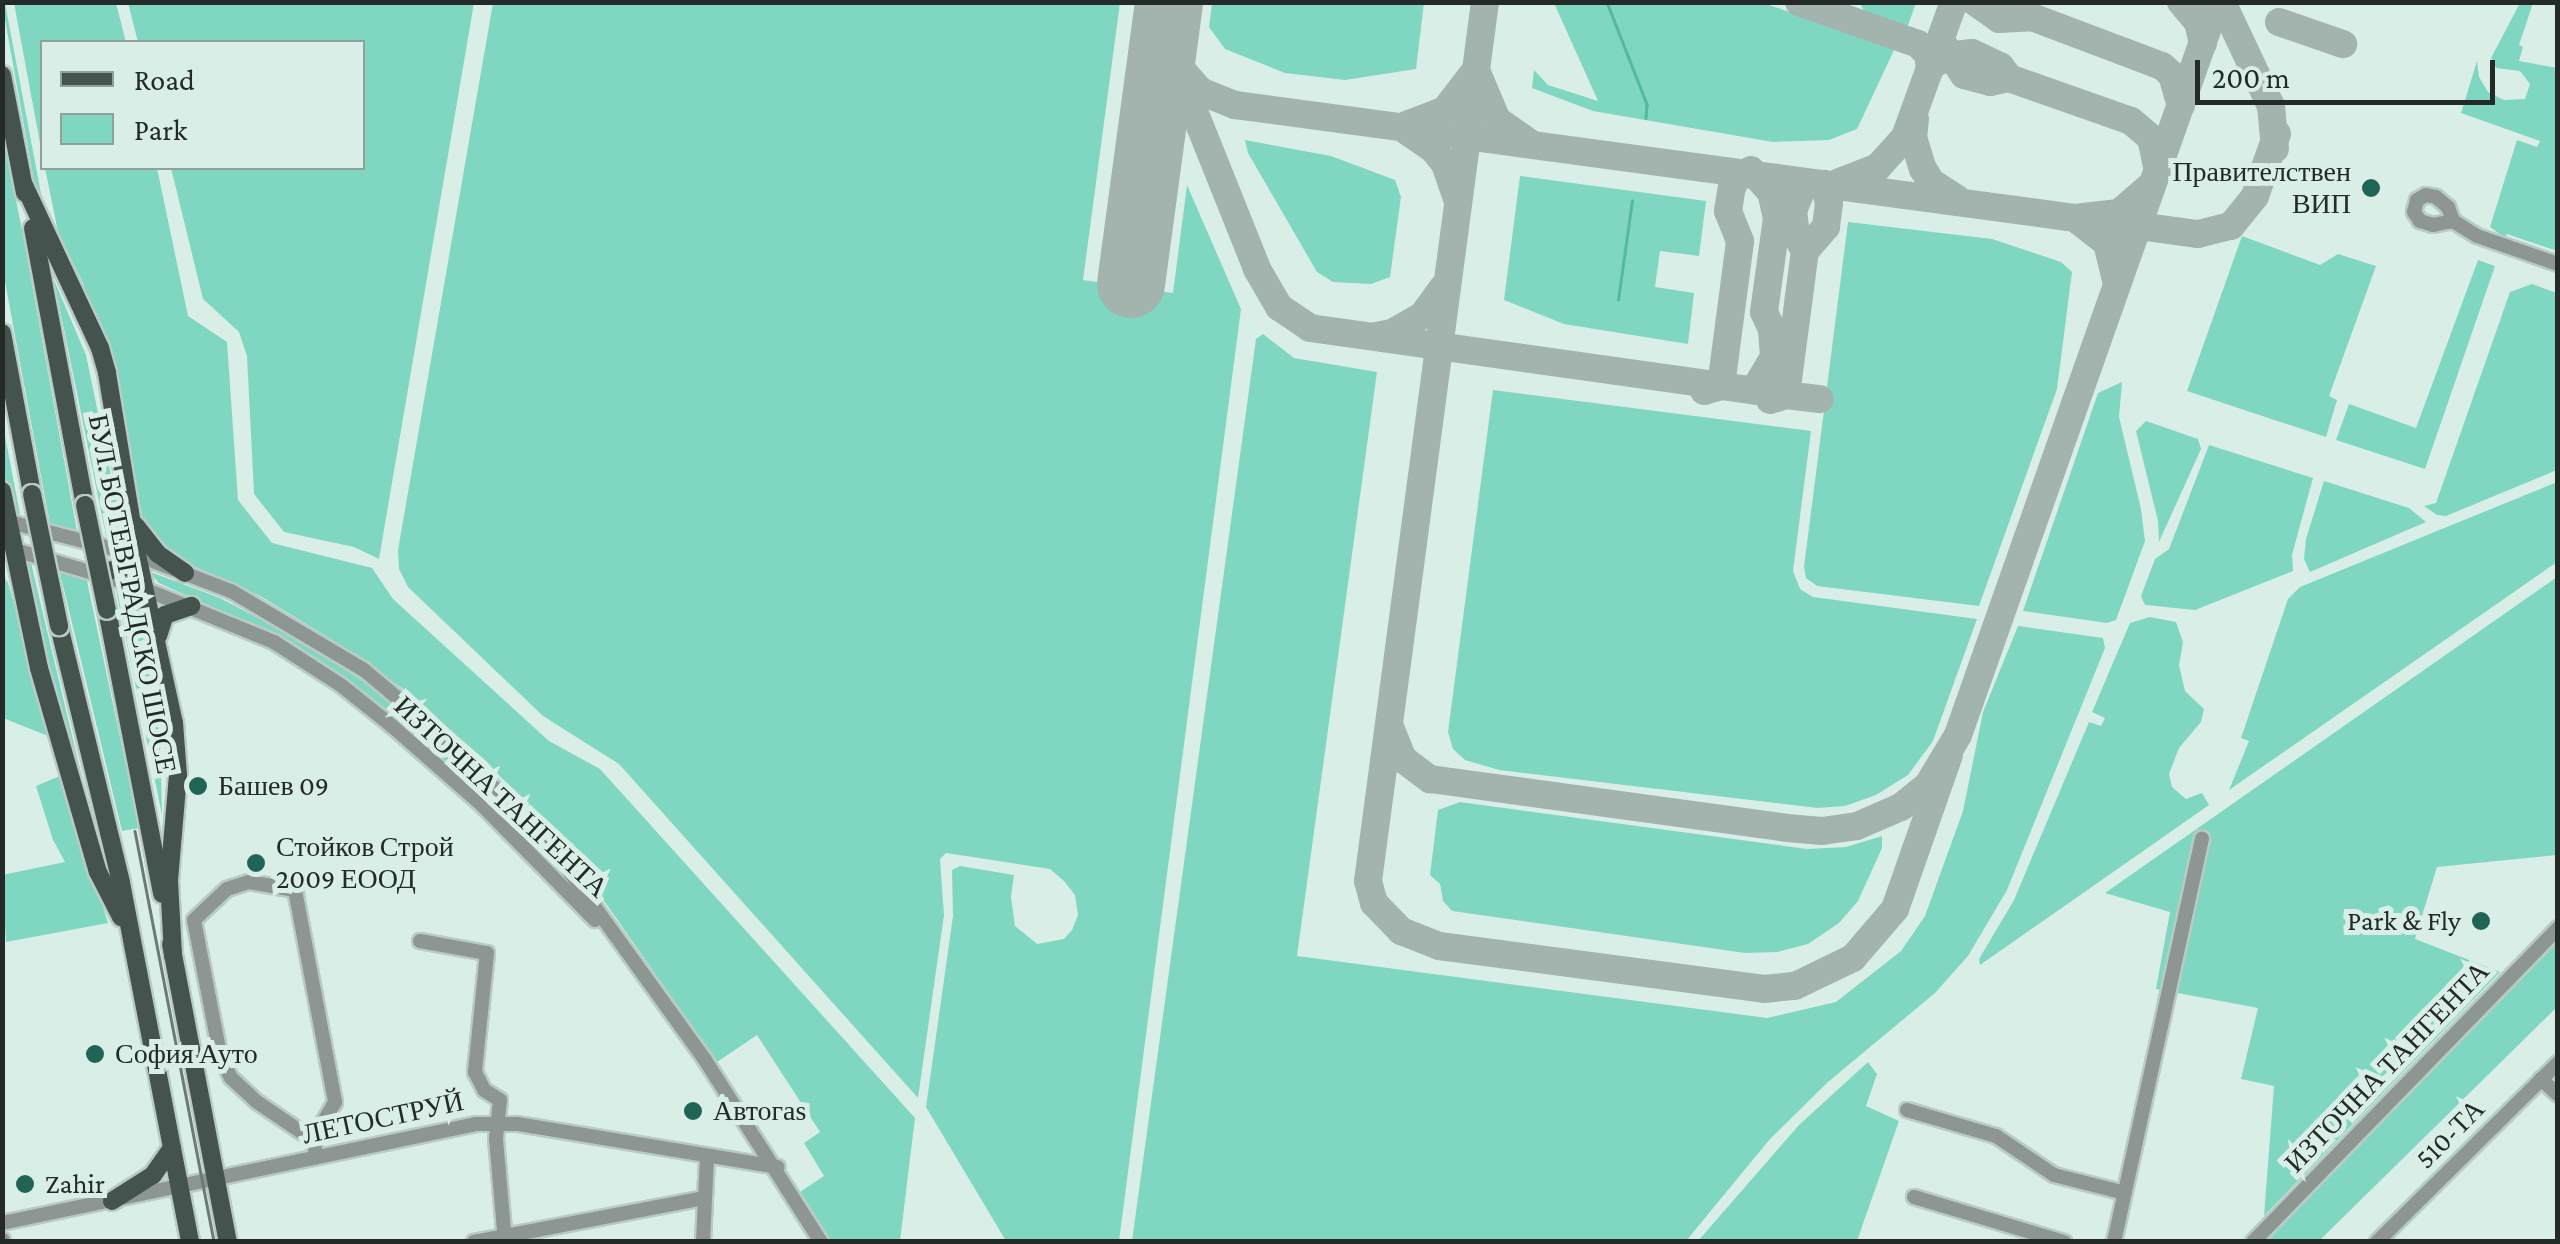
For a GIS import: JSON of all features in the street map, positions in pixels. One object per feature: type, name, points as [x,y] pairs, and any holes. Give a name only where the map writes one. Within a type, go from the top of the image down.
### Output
[{"type":"main road","name":"БУЛ. БОТЕВГРАДСКО ШОСЕ","points":[[2,76],[228,1242]]},
{"type":"main road","points":[[24,185],[100,348],[137,555],[158,641],[178,755],[170,882],[173,956]]},
{"type":"main road","points":[[2,333],[58,626],[131,937],[190,1242]]},
{"type":"main road","points":[[2,491],[38,668],[98,872],[131,937]]},
{"type":"main road","points":[[131,515],[143,538],[185,573]]},
{"type":"main road","points":[[99,573],[124,566],[137,555]]},
{"type":"main road","points":[[158,641],[159,623],[165,615],[191,606]]},
{"type":"main road","points":[[112,1200],[154,1176],[172,1148]]},
{"type":"street","points":[[2453,221],[2477,236],[2558,264]]},
{"type":"street","name":"ИЗТОЧНА ТАНГЕНТА","points":[[10,522],[137,555],[231,591],[291,623],[404,702],[451,743],[553,848],[706,1060],[821,1242]]},
{"type":"street","name":"ИЗТОЧНА ТАНГЕНТА","points":[[15,550],[99,573],[191,606],[274,642],[342,686],[483,806],[620,945]]},
{"type":"street","points":[[2114,1242],[2202,838]]},
{"type":"street","points":[[313,1140],[335,1102],[295,890],[249,882],[226,889],[194,920],[220,1054],[231,1078],[256,1102],[313,1140],[317,1157]]},
{"type":"street","name":"ИЗТОЧНА ТАНГЕНТА","points":[[2253,1242],[2558,928]]},
{"type":"street","points":[[420,941],[487,953],[475,1072],[484,1090],[500,1100],[497,1123],[505,1238]]},
{"type":"street","name":"510-ТА","points":[[2383,1240],[2558,1063]]},
{"type":"street","points":[[2541,1079],[2558,1095]]},
{"type":"street","points":[[1907,1110],[1996,1136],[2054,1175],[2125,1193]]},
{"type":"street","name":"ЛЕТОСТРУЙ","points":[[2,1223],[458,1126],[497,1123],[777,1168]]},
{"type":"street","points":[[703,1242],[707,1156]]},
{"type":"street","points":[[1914,1197],[2064,1242]]},
{"type":"street","points":[[474,1242],[705,1198]]},
{"type":"green space","points":[[1860,2],[1916,3],[1907,28],[1899,31],[1867,17]]},
{"type":"green space","points":[[5,3],[46,220],[38,203]]},
{"type":"green space","points":[[14,3],[116,3],[125,40],[40,40],[40,143]]},
{"type":"green space","points":[[128,3],[474,3],[379,559],[354,547],[284,532],[254,494],[247,356],[239,332],[203,299],[171,170],[365,170],[365,40],[137,40]]},
{"type":"green space","points":[[493,3],[1120,3],[1083,280],[1173,293],[1187,185],[1241,309],[1119,1241],[1006,1241],[926,1107],[953,916],[952,870],[960,866],[1014,875],[1011,897],[1015,926],[1037,944],[1064,939],[1072,930],[1078,915],[1075,895],[1064,881],[1050,869],[946,853],[940,859],[944,915],[918,1098],[619,764],[543,716],[408,587],[399,569],[398,550]]},
{"type":"green space","points":[[1212,3],[1424,3],[1416,69],[1345,80],[1285,73],[1225,49],[1209,27]]},
{"type":"green space","points":[[1554,3],[1763,3],[1895,48],[1857,129],[1829,140],[1773,142],[1593,111],[1532,88],[1534,70],[1548,85],[1598,101]]},
{"type":"green space","points":[[2520,3],[2533,3],[2519,45],[2523,47],[2519,61],[2557,68],[2557,251],[2507,234],[2505,238],[2490,227],[2517,140],[2537,147],[2540,141],[2461,113],[2477,61],[2479,77],[2488,92],[2504,100],[2525,99],[2530,84],[2520,71],[2496,68],[2491,58]]},
{"type":"green space","points":[[2,130],[77,531],[50,524],[3,271]]},
{"type":"green space","points":[[1245,140],[1331,156],[1395,180],[1401,197],[1390,277],[1371,284],[1333,282],[1317,272],[1248,153]]},
{"type":"green space","points":[[45,170],[157,170],[188,316],[227,342],[238,500],[272,543],[372,568],[393,599],[549,741],[600,769],[915,1118],[900,1241],[821,1241],[794,1196],[824,1176],[804,1143],[820,1132],[757,1035],[717,1062],[574,858],[486,761],[406,691],[331,639],[260,596],[169,555],[152,537],[143,519],[113,365],[82,295],[84,285],[58,232]]},
{"type":"green space","points":[[1520,176],[1706,201],[1699,256],[1660,251],[1655,287],[1694,293],[1688,344],[1564,324],[1504,300]]},
{"type":"green space","points":[[1848,222],[1992,239],[2061,262],[2072,272],[2057,389],[1979,606],[1817,586],[1806,578],[1804,567]]},
{"type":"green space","points":[[2242,236],[2320,265],[2338,254],[2376,266],[2329,396],[2337,400],[2326,437],[2187,391]]},
{"type":"green space","points":[[2478,260],[2495,266],[2425,469],[2336,440],[2349,404],[2416,428]]},
{"type":"green space","points":[[54,280],[86,355],[125,543],[106,536]]},
{"type":"green space","points":[[2532,284],[2557,293],[2557,470],[2446,516],[2437,515],[2424,506],[2436,503],[2510,292]]},
{"type":"green space","points":[[1263,334],[1294,358],[1377,372],[1297,956],[1767,1018],[1836,1002],[1901,951],[1925,916],[1963,811],[1983,712],[2018,626],[2103,638],[2105,648],[2007,890],[1968,956],[1935,993],[1828,1082],[1770,1139],[1686,1241],[1132,1241],[1256,339]]},
{"type":"green space","points":[[2122,382],[2119,417],[2145,541],[2116,620],[2107,623],[2023,611],[2098,393]]},
{"type":"green space","points":[[1493,390],[1811,431],[1793,571],[1800,589],[1813,597],[1977,619],[1933,741],[1908,775],[1876,795],[1845,806],[1818,808],[1499,770],[1465,760],[1453,749],[1448,732]]},
{"type":"green space","points":[[2,420],[20,514],[12,513],[3,469]]},
{"type":"green space","points":[[2146,421],[2198,439],[2201,449],[2159,542],[2158,521],[2136,431]]},
{"type":"green space","points":[[2209,445],[2313,478],[2292,555],[2293,571],[2195,610],[2145,605],[2141,596],[2155,559],[2169,549]]},
{"type":"green space","points":[[2324,481],[2409,508],[2426,522],[2310,572],[2304,559],[2306,539]]},
{"type":"green space","points":[[2557,482],[2557,562],[2229,790],[2249,741],[2241,738],[2288,599],[2300,587]]},
{"type":"green space","points":[[22,561],[31,563],[89,807],[47,677]]},
{"type":"green space","points":[[59,569],[86,576],[139,828],[122,831]]},
{"type":"green space","points":[[148,571],[220,598],[305,643],[364,682],[433,735],[481,781],[522,823],[559,874],[412,729],[337,673],[264,631],[159,583]]},
{"type":"green space","points":[[2,573],[8,583],[53,738],[3,718]]},
{"type":"green space","points":[[2557,577],[2557,855],[2437,867],[2415,939],[2500,972],[2264,1216],[2274,1086],[2241,1079],[2258,1008],[2156,989],[2170,912],[2105,893]]},
{"type":"green space","points":[[115,585],[135,591],[160,737],[162,815]]},
{"type":"green space","points":[[2150,617],[2176,622],[2183,642],[2179,665],[2185,691],[2204,709],[2201,722],[2179,748],[2169,774],[2172,787],[2186,799],[2202,793],[2209,805],[1980,965],[1979,959],[2014,900],[2089,722],[2101,726],[2105,718],[2092,712],[2130,623]]},
{"type":"green space","points":[[62,775],[108,923],[6,942],[2,875],[65,862],[53,840],[36,786]]},
{"type":"green space","points":[[1460,802],[1807,849],[1846,847],[1882,836],[1882,848],[1858,901],[1839,923],[1808,944],[1777,952],[1745,953],[1452,911],[1443,901],[1440,884],[1430,875],[1438,810]]},
{"type":"green space","points":[[2557,934],[2557,1007],[2319,1241],[2267,1242]]},
{"type":"green space","points":[[1868,1062],[1877,1074],[1866,1106],[1899,1121],[1857,1241],[1698,1241],[1799,1125]]},
{"type":"waterway","points":[[1607,2],[1647,104],[1646,118]]},
{"type":"waterway","points":[[1618,300],[1632,201]]},
{"type":"taxiway","points":[[1485,2],[1368,881],[1374,903],[1401,931],[1439,946],[1764,989],[1795,986],[1853,958],[1895,909],[1949,755]]},
{"type":"taxiway","points":[[1799,2],[1918,44],[1928,54],[1930,69]]},
{"type":"taxiway","points":[[1837,183],[1878,167],[1905,137],[1954,2]]},
{"type":"taxiway","points":[[1975,2],[1999,19],[2032,17]]},
{"type":"taxiway","points":[[2019,2],[2032,17],[2162,66],[2172,75],[2181,106]]},
{"type":"taxiway","points":[[2181,2],[2198,22],[2203,43]]},
{"type":"taxiway","points":[[1390,727],[1403,759],[1430,779],[1787,828],[1822,831],[1857,826],[1901,807],[1928,785],[1958,735],[2217,2]]},
{"type":"taxiway","points":[[2222,2],[2271,106],[2275,149]]},
{"type":"taxiway","points":[[2279,22],[2343,44]]},
{"type":"taxiway","points":[[1166,23],[1170,51],[1257,269],[1279,307],[1310,328],[1721,386],[1740,241]]},
{"type":"taxiway","points":[[1941,41],[1964,75],[1990,82],[2009,78]]},
{"type":"taxiway","points":[[1931,66],[1947,56],[1972,53],[2000,66],[2009,78],[2131,121],[2151,138],[2158,171]]},
{"type":"taxiway","points":[[1175,62],[1200,91],[1235,105],[2075,218],[2119,213],[2149,187]]},
{"type":"taxiway","points":[[1406,125],[1445,110],[1472,75]]},
{"type":"taxiway","points":[[1478,75],[1497,120],[1527,141]]},
{"type":"taxiway","points":[[1915,119],[1913,137],[1923,169],[1931,182],[1956,198]]},
{"type":"taxiway","points":[[1408,132],[1433,149],[1445,164],[1457,199]]},
{"type":"taxiway","points":[[2124,224],[2198,234],[2231,226],[2255,196],[2277,134]]},
{"type":"taxiway","points":[[1751,170],[1771,192],[1777,218],[1764,312],[1772,329],[1774,357],[1754,390]]},
{"type":"taxiway","points":[[1740,173],[1732,187],[1728,211],[1740,241]]},
{"type":"taxiway","points":[[1704,391],[1721,386],[1786,395],[1805,251],[1796,235],[1793,211],[1805,182]]},
{"type":"taxiway","points":[[1805,251],[1826,227],[1829,203],[1824,184]]},
{"type":"taxiway","points":[[2075,218],[2107,243],[2117,284]]},
{"type":"taxiway","points":[[1376,336],[1392,333],[1423,315],[1443,287]]},
{"type":"taxiway","points":[[1770,400],[1786,395],[1820,399]]},
{"type":"runway","points":[[1131,284],[1169,2]]},
{"type":"tram line","points":[[135,831],[214,1242]]},
{"type":"place","name":"Правителствен ВИП","points":[[2371,188]]},
{"type":"place","name":"Башев 09","points":[[198,786]]},
{"type":"place","name":"Стойков Строй 2009 ЕООД","points":[[256,863]]},
{"type":"place","name":"Park & Fly","points":[[2481,921]]},
{"type":"place","name":"София Ауто","points":[[95,1054]]},
{"type":"place","name":"Автогаѕ","points":[[693,1111]]},
{"type":"place","name":"Zahir","points":[[25,1184]]}]
